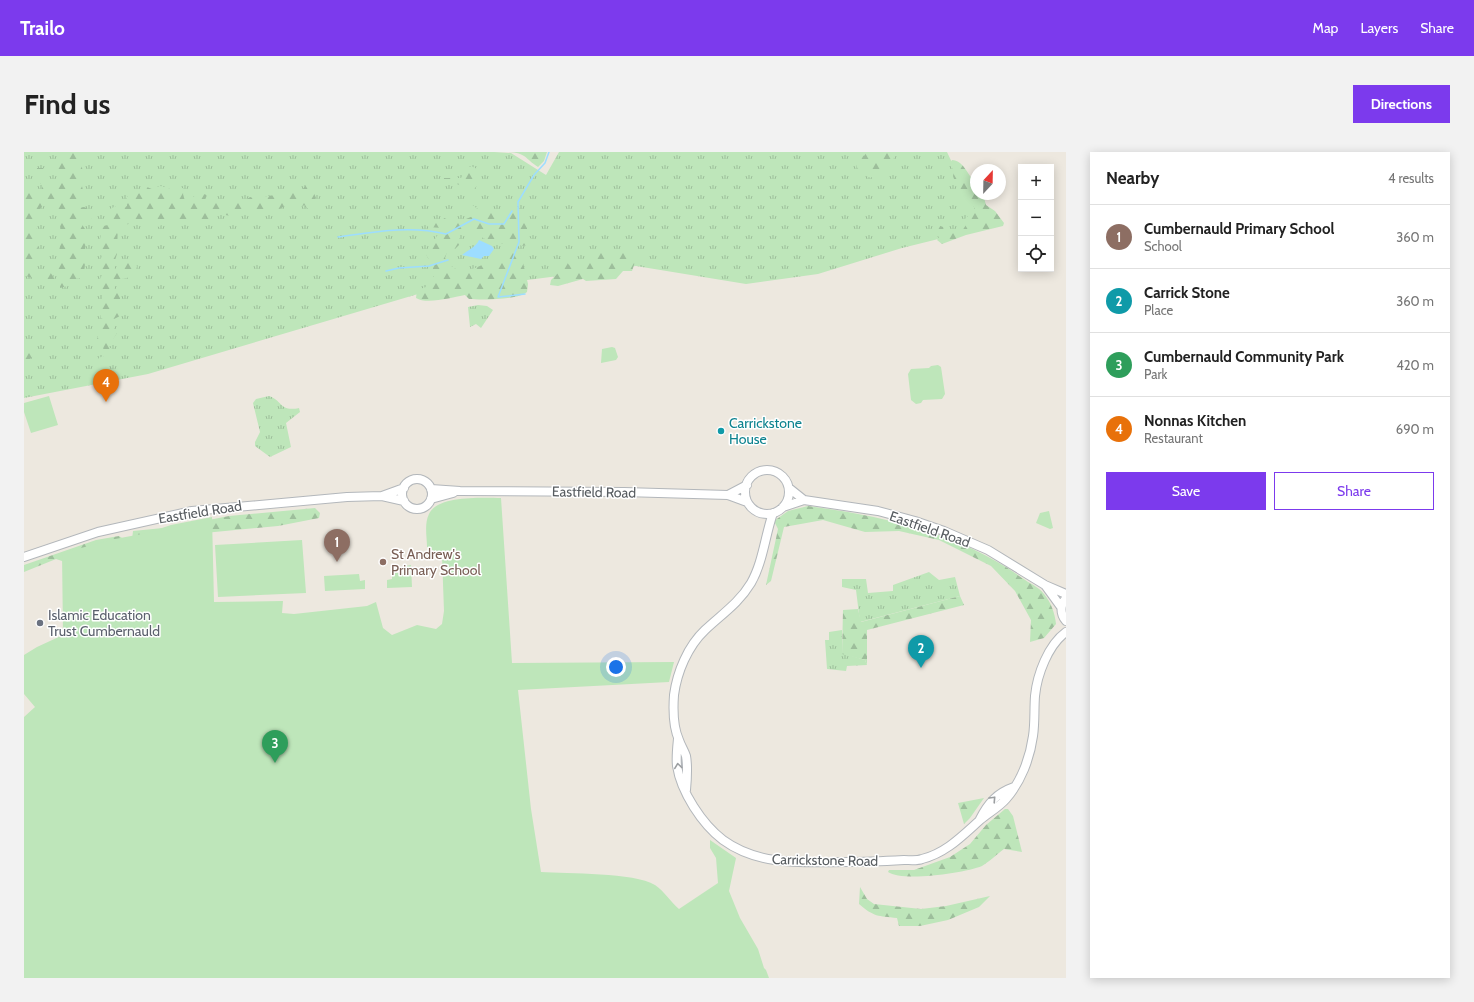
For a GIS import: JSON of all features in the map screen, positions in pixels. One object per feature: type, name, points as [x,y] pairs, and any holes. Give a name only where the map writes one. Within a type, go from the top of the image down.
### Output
[{"type":"street","points":[[789,488],[787,502],[783,507],[773,513],[760,513],[747,502],[745,490],[747,485],[754,475],[769,470],[783,477],[789,488],[804,500]]},
{"type":"street","name":"Eastfield Road","points":[[382,496],[404,488],[416,479],[425,481],[431,489],[460,491],[728,495],[747,502]]},
{"type":"street","name":"Eastfield Road","points":[[728,495],[747,485]]},
{"type":"street","points":[[404,488],[404,501]]},
{"type":"street","points":[[431,489],[431,499]]},
{"type":"street","name":"Eastfield Road","points":[[24,556],[118,527],[192,511],[316,499],[382,496],[404,501],[411,507],[418,509],[422,508],[431,499],[460,491]]},
{"type":"street","name":"Eastfield Road","points":[[783,507],[804,500],[878,511],[933,527],[988,550],[1045,585],[1066,594]]},
{"type":"street","points":[[760,513],[766,531]]},
{"type":"street","name":"Carrickstone Road","points":[[773,513],[766,531],[758,568],[752,581],[737,603],[704,631],[693,646],[682,665],[674,695],[674,712],[678,739],[676,752],[679,777],[698,814],[718,836],[745,853],[775,861],[876,862],[922,859],[949,847],[964,836],[980,819],[1006,799],[1023,773],[1031,751],[1035,722],[1035,697],[1039,677],[1047,658],[1064,633],[1065,620],[1061,607]]},
{"type":"street","name":"Eastfield Road","points":[[1045,585],[1061,607]]},
{"type":"street","points":[[1061,607],[1066,598]]},
{"type":"green space","points":[[24,152],[494,152],[511,153],[546,175],[559,152],[947,152],[956,171],[970,193],[970,200],[974,200],[991,226],[902,248],[818,274],[746,284],[636,266],[418,294],[148,374],[24,398]]},
{"type":"green space","points":[[63,152],[90,153],[88,158],[81,162],[84,195],[77,202],[77,208],[84,207],[91,210],[92,218],[88,221],[82,221],[81,223],[85,229],[82,235],[86,242],[84,272],[82,272],[81,278],[75,279],[74,284],[60,288],[60,277],[57,270],[59,267],[61,239],[59,210],[42,199],[43,205],[35,215],[38,254],[37,267],[33,272],[51,273],[55,280],[55,292],[50,290],[42,280],[28,277],[24,273],[24,217],[26,211],[24,210],[24,193],[37,190],[39,192],[42,190],[42,185],[33,177],[37,168],[43,168],[46,170],[44,176],[46,181],[57,181],[56,163],[68,160]]},
{"type":"green space","points":[[507,152],[547,152],[544,161],[538,167],[525,156]]},
{"type":"green space","points":[[851,152],[859,152],[864,156],[867,152],[900,152],[894,157],[891,171],[882,173],[879,178],[867,177],[867,173],[860,170],[856,165],[855,156]]},
{"type":"green space","points":[[952,160],[959,162],[970,176],[970,200],[985,200],[986,205],[995,211],[1004,223],[1003,226],[966,235],[942,244],[937,240],[939,237],[934,232],[935,227],[938,225],[943,227],[945,235],[962,231],[966,225],[965,219],[975,209],[973,206],[961,199],[950,163]]},
{"type":"green space","points":[[471,166],[481,171],[478,178],[474,181],[478,185],[471,192],[463,186],[453,183],[447,184],[442,189],[440,185],[444,178],[461,178]]},
{"type":"green space","points":[[305,170],[309,172],[309,180],[316,189],[313,191],[316,198],[312,202],[312,207],[309,209],[305,207],[305,205],[294,209],[288,204],[280,209],[269,212],[258,213],[249,209],[245,214],[241,212],[231,216],[220,214],[211,220],[184,220],[178,224],[168,221],[158,227],[151,223],[138,222],[124,225],[118,221],[117,254],[114,268],[118,270],[118,267],[130,259],[132,264],[135,263],[137,266],[136,270],[131,276],[122,279],[114,279],[115,293],[120,291],[120,316],[114,319],[114,332],[117,333],[113,339],[114,342],[109,347],[114,350],[106,354],[109,361],[99,360],[98,358],[104,356],[103,346],[96,343],[98,336],[104,332],[96,326],[97,323],[104,322],[105,320],[101,318],[97,307],[100,307],[102,304],[104,305],[105,303],[102,299],[102,292],[98,283],[103,273],[99,270],[101,267],[98,265],[102,256],[99,254],[99,245],[101,244],[99,242],[101,236],[99,233],[103,226],[108,225],[110,209],[118,205],[123,208],[127,206],[127,197],[131,192],[138,194],[142,188],[147,187],[154,190],[156,187],[161,186],[176,191],[181,187],[185,190],[183,194],[185,201],[193,198],[197,192],[207,195],[205,200],[208,203],[233,199],[243,202],[250,197],[258,198],[278,195],[287,196],[297,187],[302,190],[306,185],[303,173]]},
{"type":"green space","points":[[471,204],[482,212],[514,212],[523,217],[531,239],[529,245],[522,246],[513,241],[502,244],[496,243],[469,231],[459,234],[459,245],[455,249],[447,252],[445,258],[457,270],[466,270],[493,263],[513,250],[521,254],[528,284],[527,292],[516,297],[500,299],[469,299],[465,295],[433,301],[416,298],[417,290],[426,287],[434,279],[434,271],[426,254],[442,228],[428,227],[429,224],[444,218],[451,221],[466,219],[473,216],[467,210],[468,206]]},
{"type":"green space","points":[[620,249],[634,255],[635,262],[632,271],[623,271],[616,279],[586,281],[583,279],[558,286],[550,285],[551,280],[558,273],[559,258],[564,256],[569,265],[573,266],[584,259],[587,251]]},
{"type":"green space","points":[[478,305],[487,306],[493,310],[481,328],[476,324],[470,327],[468,307]]},
{"type":"green space","points":[[33,346],[37,350],[35,355],[24,363],[24,351]]},
{"type":"green space","points":[[612,347],[615,348],[618,357],[616,360],[601,363],[602,349]]},
{"type":"green space","points":[[938,365],[941,367],[945,394],[942,399],[923,400],[921,403],[916,404],[911,400],[908,374],[911,369],[929,368],[931,366]]},
{"type":"green space","points":[[49,396],[58,425],[31,433],[24,412],[24,403]]},
{"type":"green space","points":[[269,396],[288,409],[299,408],[300,412],[286,423],[291,447],[270,457],[255,446],[255,442],[260,432],[253,403],[256,399]]},
{"type":"green space","points":[[473,498],[501,498],[512,663],[674,662],[669,682],[518,690],[531,809],[541,872],[600,874],[645,881],[658,887],[679,909],[718,883],[716,858],[710,848],[710,840],[736,858],[729,891],[740,918],[758,949],[769,978],[24,978],[24,717],[35,707],[24,694],[24,655],[63,635],[62,553],[115,539],[147,533],[171,525],[212,517],[214,602],[283,601],[282,613],[294,614],[367,606],[376,602],[383,628],[392,635],[417,625],[436,629],[442,624],[444,611],[442,556],[427,547],[426,526],[429,514],[434,508],[442,503],[451,501]]},
{"type":"green space","points":[[808,506],[892,521],[947,538],[973,549],[998,562],[1039,589],[1051,604],[1056,624],[1044,638],[1030,642],[1031,620],[1015,591],[991,566],[939,540],[899,531],[865,532],[823,520],[784,527],[771,581],[766,585],[778,529],[774,521],[788,511]]},
{"type":"green space","points":[[315,508],[320,513],[319,518],[278,526],[132,540],[133,531],[173,527],[229,516]]},
{"type":"green space","points":[[1049,511],[1053,528],[1050,529],[1036,523],[1040,513]]},
{"type":"green space","points":[[119,536],[122,538],[65,562],[56,559],[24,572],[24,565],[96,540]]},
{"type":"green space","points":[[302,540],[306,593],[218,597],[215,545]]},
{"type":"green space","points":[[411,565],[412,587],[387,588],[387,580],[392,579],[392,573],[406,573],[406,566]]},
{"type":"green space","points":[[929,572],[939,580],[955,577],[960,596],[860,622],[856,590],[842,587],[842,579],[866,579],[868,593],[893,591],[893,585]]},
{"type":"green space","points":[[359,574],[360,581],[365,580],[365,589],[325,591],[324,576]]},
{"type":"green space","points":[[960,596],[964,605],[867,630],[867,665],[865,660],[842,654],[843,610],[858,609],[861,622]]},
{"type":"green space","points":[[842,630],[842,653],[865,660],[867,665],[847,666],[846,671],[827,669],[825,640],[829,640],[829,632]]},
{"type":"green space","points":[[984,798],[970,818],[964,824],[958,803]]},
{"type":"green space","points":[[1005,809],[1008,809],[1013,816],[1022,852],[1004,849],[982,866],[948,874],[906,876],[895,875],[888,872],[889,870],[914,870],[950,857],[970,844],[986,825]]},
{"type":"green space","points":[[860,887],[867,899],[874,904],[921,909],[946,906],[990,896],[979,907],[948,920],[920,926],[899,926],[897,918],[876,915],[859,904]]},
{"type":"water","points":[[479,240],[492,246],[494,249],[489,256],[484,256],[481,259],[462,255],[474,247]]},
{"type":"waterway","points":[[525,294],[498,297],[519,242],[518,202],[534,175],[545,163],[549,152]]},
{"type":"waterway","points":[[338,237],[392,230],[419,230],[446,234],[474,219],[489,224],[504,224],[512,211]]},
{"type":"waterway","points":[[386,271],[399,268],[429,266],[448,260]]},
{"type":"place","name":"Nonnas Kitchen","points":[[106,402]]},
{"type":"place","name":"Carrickstone House","points":[[721,431]]},
{"type":"place","name":"Cumbernauld Primary School","points":[[337,562]]},
{"type":"place","name":"St Andrew's Primary School","points":[[383,562]]},
{"type":"place","name":"Islamic Education Trust Cumbernauld","points":[[40,623]]},
{"type":"place","name":"Carrick Stone","points":[[921,668]]},
{"type":"place","name":"Cumbernauld Community Park","points":[[275,763]]}]
